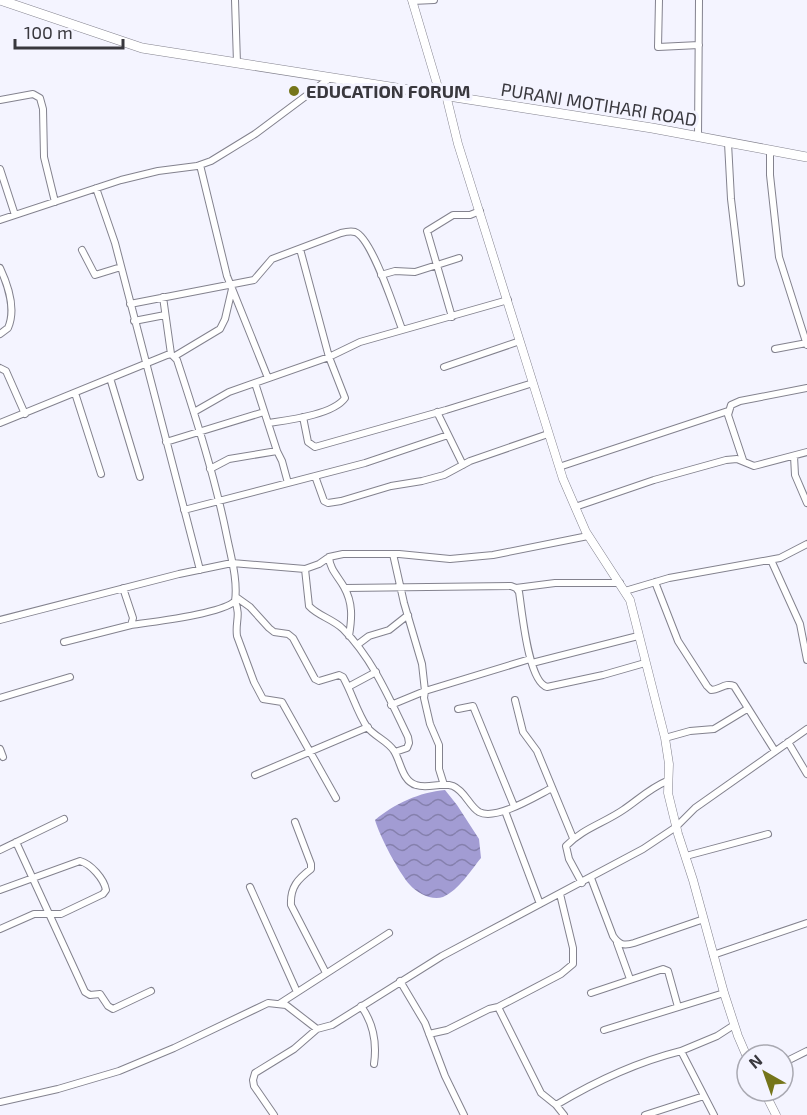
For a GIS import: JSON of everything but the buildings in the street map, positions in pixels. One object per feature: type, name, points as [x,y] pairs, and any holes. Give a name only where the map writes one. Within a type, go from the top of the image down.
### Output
[{"type":"main road","name":"PURANI MOTIHARI ROAD","points":[[0,0],[131,45],[698,137],[807,157]]},
{"type":"street","points":[[235,0],[237,63]]},
{"type":"street","points":[[434,0],[412,0],[559,467],[588,536],[630,600],[665,738],[669,764],[668,793],[676,827],[724,993],[741,1043]]},
{"type":"street","points":[[659,0],[658,47],[699,45]]},
{"type":"street","points":[[698,137],[699,0]]},
{"type":"street","points":[[0,220],[142,174],[200,165],[211,161],[240,144],[330,78]]},
{"type":"street","points":[[0,100],[33,94],[40,98],[43,110],[44,157],[55,202]]},
{"type":"street","points":[[728,142],[731,199],[741,283]]},
{"type":"street","points":[[770,151],[770,175],[779,257],[807,343],[775,349]]},
{"type":"street","points":[[200,165],[230,286],[268,378]]},
{"type":"street","points":[[0,169],[15,215]]},
{"type":"street","points":[[96,188],[107,216],[121,267],[200,570]]},
{"type":"street","points":[[452,317],[427,231],[453,215],[470,215],[480,211]]},
{"type":"street","points":[[130,304],[254,280],[272,259],[341,233],[356,232],[368,246],[402,329]]},
{"type":"street","points":[[268,423],[303,417],[342,403],[345,398],[329,357],[300,249]]},
{"type":"street","points":[[82,250],[95,275],[121,267]]},
{"type":"street","points":[[381,275],[395,271],[415,272],[459,258]]},
{"type":"street","points":[[0,268],[7,287],[12,314],[8,328],[0,334]]},
{"type":"street","points":[[0,423],[145,363],[173,355],[220,329],[225,319],[230,286]]},
{"type":"street","points":[[163,297],[173,355],[194,412],[219,501],[232,563],[239,616],[237,636],[257,690],[263,699],[282,702],[336,798]]},
{"type":"street","points":[[194,412],[229,392],[329,357],[353,345],[508,300]]},
{"type":"street","points":[[134,321],[165,315]]},
{"type":"street","points":[[444,367],[520,340]]},
{"type":"street","points":[[0,368],[6,372],[25,414]]},
{"type":"street","points":[[110,378],[140,477]]},
{"type":"street","points":[[255,383],[288,483]]},
{"type":"street","points":[[303,417],[308,442],[315,447],[533,383]]},
{"type":"street","points":[[743,460],[728,411],[730,405],[807,387]]},
{"type":"street","points":[[75,393],[100,474]]},
{"type":"street","points":[[559,467],[728,411]]},
{"type":"street","points":[[166,442],[264,412]]},
{"type":"street","points":[[437,412],[463,465]]},
{"type":"street","points":[[315,476],[321,497],[328,502],[333,502],[391,486],[444,475],[463,465],[548,434]]},
{"type":"street","points":[[184,510],[365,463],[448,435]]},
{"type":"street","points":[[210,470],[230,459],[277,451]]},
{"type":"street","points":[[575,507],[654,480],[726,460],[743,460],[754,466],[807,452]]},
{"type":"street","points":[[794,456],[795,475],[807,502]]},
{"type":"street","points":[[0,620],[232,563],[305,568],[319,564],[329,556],[344,554],[393,554],[450,559],[494,555],[588,536]]},
{"type":"street","points":[[625,591],[655,582],[771,560],[789,555],[807,544]]},
{"type":"street","points":[[393,554],[422,664],[426,711],[439,745],[439,769],[444,785]]},
{"type":"street","points":[[329,556],[331,568],[345,588],[351,606],[349,636]]},
{"type":"street","points":[[771,560],[798,618],[807,660]]},
{"type":"street","points":[[305,568],[309,606],[335,621],[357,645],[376,672],[408,737],[409,743],[403,751],[395,752]]},
{"type":"street","points":[[655,582],[678,641],[707,686],[711,690],[727,685],[734,686],[774,751]]},
{"type":"street","points":[[345,588],[516,588],[555,583],[620,584]]},
{"type":"street","points":[[123,588],[133,618],[131,625]]},
{"type":"street","points":[[516,588],[519,592],[531,661],[542,686],[547,687],[603,675],[645,663]]},
{"type":"street","points":[[64,642],[123,629],[131,625],[229,606],[235,599]]},
{"type":"street","points":[[235,599],[250,608],[274,632],[288,634],[293,638],[315,679],[319,681],[339,675],[343,677],[368,727],[395,752],[402,771],[411,783],[422,786],[444,785],[457,789],[479,812],[485,813],[505,812],[552,788]]},
{"type":"street","points":[[357,645],[369,636],[388,630],[408,615]]},
{"type":"street","points":[[392,705],[425,691],[531,661],[638,636]]},
{"type":"street","points":[[348,687],[376,672]]},
{"type":"street","points":[[0,699],[70,677]]},
{"type":"street","points":[[515,700],[523,732],[537,751],[573,838]]},
{"type":"street","points":[[458,709],[473,705],[514,806]]},
{"type":"street","points":[[665,738],[690,731],[714,729],[747,709]]},
{"type":"street","points":[[255,776],[368,727]]},
{"type":"street","points":[[274,1115],[255,1086],[253,1080],[255,1073],[294,1049],[317,1029],[332,1025],[442,956],[643,849],[676,827],[695,808],[807,729]]},
{"type":"street","points":[[788,742],[807,774]]},
{"type":"street","points":[[0,749],[3,757]]},
{"type":"street","points":[[582,883],[566,852],[566,846],[573,838],[624,810],[653,787],[667,781]]},
{"type":"street","points":[[505,812],[540,904]]},
{"type":"street","points":[[0,850],[64,819]]},
{"type":"street","points":[[295,822],[311,869],[296,881],[291,905],[326,973]]},
{"type":"street","points":[[686,856],[768,834]]},
{"type":"street","points":[[16,842],[51,914],[78,980],[86,992],[90,995],[100,994],[108,1006],[113,1009],[151,991]]},
{"type":"street","points":[[0,890],[80,861],[90,866],[106,886],[103,894],[67,912],[34,914],[0,929]]},
{"type":"street","points":[[591,878],[630,979]]},
{"type":"street","points":[[249,887],[297,992]]},
{"type":"street","points":[[429,1034],[447,1030],[489,1009],[498,1007],[561,974],[573,964],[573,948],[560,894]]},
{"type":"street","points":[[617,942],[621,945],[633,944],[704,919]]},
{"type":"street","points":[[713,955],[807,923]]},
{"type":"street","points":[[279,1004],[389,933]]},
{"type":"street","points":[[591,993],[663,969],[668,971],[678,1007]]},
{"type":"street","points":[[400,981],[429,1034],[445,1076],[464,1115]]},
{"type":"street","points":[[604,1030],[724,993]]},
{"type":"street","points":[[0,1102],[58,1089],[119,1071],[268,1003],[279,1004],[293,1010],[317,1029]]},
{"type":"street","points":[[361,1006],[372,1026],[375,1047],[374,1064]]},
{"type":"street","points":[[498,1007],[541,1093],[564,1115]]},
{"type":"street","points":[[556,1105],[624,1069],[717,1036],[734,1025]]},
{"type":"street","points":[[681,1050],[714,1115]]},
{"type":"street","points":[[645,1115],[664,1112],[704,1096]]},
{"type":"water","points":[[445,790],[479,839],[481,858],[454,890],[443,897],[434,898],[425,896],[410,885],[390,854],[375,820],[408,800],[426,793]]},
{"type":"place","name":"EDUCATION FORUM","points":[[294,91]]}]
